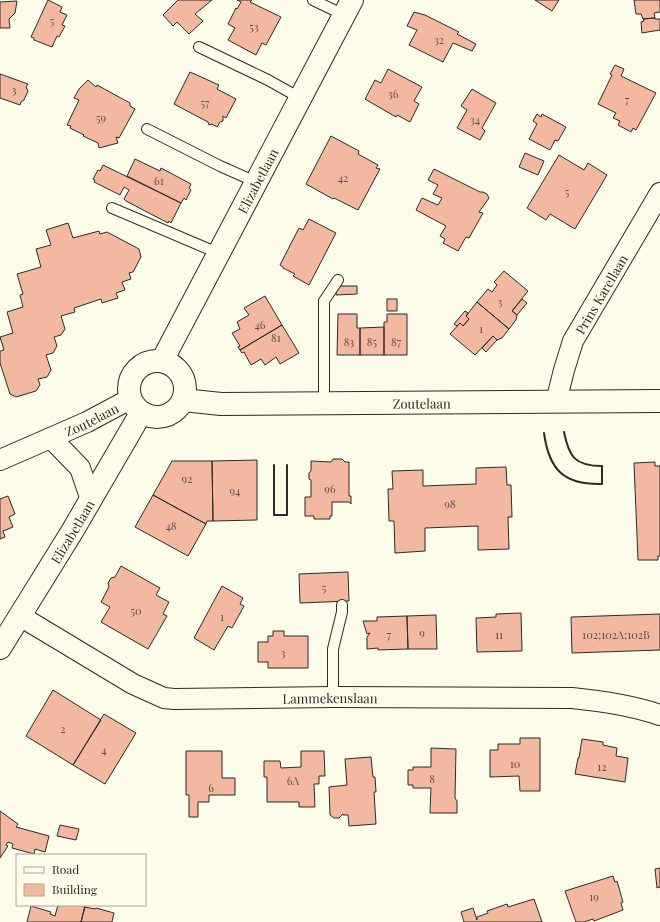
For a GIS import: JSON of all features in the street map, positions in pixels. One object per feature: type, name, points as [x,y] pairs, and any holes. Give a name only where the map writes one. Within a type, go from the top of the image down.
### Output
[{"type":"street","name":"Elizabetlaan","points":[[162,361],[348,8]]},
{"type":"street","name":"Prins Karellaan","points":[[556,402],[573,341],[660,193]]},
{"type":"street","points":[[162,361],[174,366],[182,376],[185,388],[183,400],[176,410],[165,416],[153,418],[136,406],[128,388],[132,376],[139,367],[150,362],[162,361]]},
{"type":"street","name":"Zoutelaan","points":[[183,400],[221,404],[660,401]]},
{"type":"street","name":"Elizabetlaan","points":[[0,648],[91,500],[136,406]]},
{"type":"street","name":"Zoutelaan","points":[[0,460],[87,422],[136,406]]},
{"type":"street","name":"Zoutelaan","points":[[52,438],[80,468],[91,500]]},
{"type":"street","name":"Lammekenslaan","points":[[20,616],[133,684],[164,698],[572,698],[604,701],[628,706],[660,716]]},
{"type":"lane","points":[[313,0],[348,8]]},
{"type":"lane","points":[[199,46],[268,80],[300,98]]},
{"type":"lane","points":[[146,129],[220,166],[256,182]]},
{"type":"lane","points":[[112,208],[218,253]]},
{"type":"lane","points":[[324,403],[324,301],[338,280]]},
{"type":"lane","points":[[333,697],[333,649],[342,612],[342,605]]},
{"type":"building","points":[[48,0],[62,7],[60,12],[67,15],[62,25],[65,26],[59,37],[57,36],[52,47],[34,40],[34,38],[31,37]]},
{"type":"building","points":[[178,0],[212,0],[195,14],[203,21],[189,34],[177,22],[173,26],[163,15]]},
{"type":"building","points":[[237,0],[252,0],[250,2],[281,17],[266,45],[262,43],[256,55],[228,40],[235,28],[228,24],[236,8],[237,9],[241,2]]},
{"type":"building","points":[[535,0],[559,0],[552,11]]},
{"type":"building","points":[[634,0],[660,0],[660,12],[654,13],[655,18],[643,19],[641,14],[636,14]]},
{"type":"building","points":[[17,1],[15,13],[9,19],[10,28],[0,28],[0,2]]},
{"type":"building","points":[[414,12],[425,15],[459,32],[457,34],[476,44],[472,51],[453,43],[443,62],[409,45],[417,30],[407,26]]},
{"type":"building","points":[[643,19],[660,19],[660,30],[642,33],[641,22],[644,21]]},
{"type":"building","points":[[615,65],[624,69],[621,76],[656,93],[636,130],[633,128],[631,132],[618,125],[620,121],[613,118],[616,113],[598,104],[612,75],[610,74]]},
{"type":"building","points":[[388,69],[422,87],[414,101],[419,104],[410,122],[397,115],[396,117],[365,99],[375,80],[381,83]]},
{"type":"building","points":[[190,72],[219,85],[217,89],[236,99],[226,118],[223,116],[223,121],[220,122],[217,127],[212,124],[209,125],[208,122],[174,104]]},
{"type":"building","points":[[0,74],[28,84],[26,87],[28,91],[20,105],[0,98]]},
{"type":"building","points":[[88,80],[96,87],[97,85],[130,103],[130,106],[135,109],[119,138],[116,137],[118,143],[99,148],[98,143],[83,136],[84,135],[70,128],[71,126],[67,125],[79,100],[74,98],[79,89]]},
{"type":"building","points":[[472,89],[496,103],[482,128],[485,131],[480,140],[457,128],[467,110],[461,106]]},
{"type":"building","points":[[537,114],[541,117],[542,114],[566,127],[558,141],[555,140],[550,150],[529,139],[537,124],[533,121]]},
{"type":"building","points":[[331,136],[359,151],[358,154],[378,165],[376,168],[380,169],[358,210],[334,198],[333,199],[306,184]]},
{"type":"building","points":[[525,153],[544,161],[538,175],[519,167]]},
{"type":"building","points":[[559,155],[584,170],[588,163],[607,175],[575,229],[550,214],[546,220],[527,208]]},
{"type":"building","points":[[135,159],[160,171],[161,168],[191,184],[189,188],[191,190],[186,200],[184,198],[181,203],[127,176]]},
{"type":"building","points":[[103,165],[181,203],[171,223],[169,221],[168,223],[126,201],[124,199],[129,190],[124,187],[120,195],[94,182],[95,180],[93,179]]},
{"type":"building","points":[[434,169],[487,194],[489,198],[479,212],[483,213],[469,238],[466,237],[458,251],[443,243],[445,239],[440,236],[446,226],[416,210],[422,198],[438,205],[442,198],[433,194],[438,185],[428,180]]},
{"type":"building","points":[[309,219],[336,233],[309,285],[293,276],[295,274],[280,265],[299,228],[303,230]]},
{"type":"building","points":[[68,223],[73,238],[99,231],[100,234],[107,232],[139,249],[141,257],[133,272],[129,273],[131,279],[122,282],[125,290],[116,293],[118,298],[102,303],[101,299],[74,308],[75,312],[61,316],[65,329],[61,335],[54,337],[57,346],[53,353],[46,355],[51,370],[47,377],[38,379],[40,385],[36,391],[16,397],[10,394],[0,363],[0,351],[4,350],[0,337],[13,333],[7,312],[23,307],[20,295],[23,294],[17,274],[41,267],[36,249],[51,245],[46,230]]},
{"type":"building","points":[[504,271],[528,291],[512,311],[517,315],[516,320],[509,329],[477,302],[488,289],[492,292],[497,285],[494,282]]},
{"type":"building","points":[[336,286],[357,286],[357,294],[336,295]]},
{"type":"building","points":[[265,296],[282,325],[240,350],[238,347],[240,346],[232,333],[240,329],[237,322],[249,315],[244,308]]},
{"type":"building","points":[[387,299],[397,299],[397,311],[387,311]]},
{"type":"building","points":[[522,299],[527,303],[517,315],[512,311]]},
{"type":"building","points":[[477,302],[509,329],[502,338],[497,340],[493,336],[475,355],[450,334],[460,323],[463,326],[469,319],[466,316]]},
{"type":"building","points":[[465,311],[468,313],[466,316],[469,319],[463,326],[460,323],[457,326],[454,324]]},
{"type":"building","points":[[338,314],[357,314],[357,328],[360,328],[360,355],[337,355]]},
{"type":"building","points":[[387,314],[407,314],[407,355],[384,355],[384,322],[387,322]]},
{"type":"building","points":[[282,325],[299,353],[280,364],[276,357],[265,365],[261,359],[251,365],[244,352],[242,353],[240,350]]},
{"type":"building","points":[[384,327],[384,355],[360,355],[360,328]]},
{"type":"building","points":[[493,336],[497,340],[486,352],[482,348]]},
{"type":"building","points":[[333,459],[342,459],[345,462],[349,462],[349,496],[351,496],[351,504],[349,502],[332,502],[332,516],[330,516],[330,519],[314,519],[314,516],[305,516],[305,497],[311,497],[311,480],[309,479],[309,473],[311,471],[311,461],[331,462]]},
{"type":"building","points":[[257,460],[257,520],[213,521],[212,461]]},
{"type":"building","points":[[172,461],[212,461],[213,521],[207,521],[206,524],[153,495]]},
{"type":"building","points":[[655,462],[655,466],[660,466],[660,556],[658,556],[658,560],[638,560],[634,463]]},
{"type":"building","points":[[506,467],[507,485],[511,485],[512,517],[508,517],[509,549],[478,550],[478,526],[425,528],[425,551],[395,553],[394,521],[389,521],[388,489],[393,489],[392,471],[423,470],[423,486],[476,484],[476,468]]},
{"type":"building","points":[[153,495],[206,524],[188,556],[135,527]]},
{"type":"building","points":[[8,496],[15,514],[9,517],[13,527],[3,531],[5,537],[0,539],[0,499]]},
{"type":"building","points":[[121,566],[160,588],[156,595],[169,602],[163,614],[167,616],[148,649],[101,622],[110,607],[101,602],[109,587],[108,583],[111,578],[115,577]]},
{"type":"building","points":[[348,572],[349,601],[300,603],[299,574]]},
{"type":"building","points":[[222,586],[243,598],[240,604],[244,606],[232,628],[228,626],[214,650],[194,638]]},
{"type":"building","points":[[521,613],[522,651],[477,652],[476,618],[496,617],[496,614]]},
{"type":"building","points":[[660,614],[660,650],[572,653],[571,617]]},
{"type":"building","points":[[436,615],[437,649],[408,649],[407,616]]},
{"type":"building","points":[[407,616],[408,649],[367,649],[367,637],[370,633],[367,634],[363,621],[377,621],[377,617]]},
{"type":"building","points":[[273,631],[284,631],[284,636],[308,636],[308,668],[268,668],[268,662],[258,662],[258,642],[268,642],[268,636],[273,636]]},
{"type":"building","points":[[53,690],[101,720],[73,765],[26,736]]},
{"type":"building","points":[[104,714],[136,733],[105,784],[73,765]]},
{"type":"building","points":[[520,738],[540,738],[540,791],[520,791],[519,776],[490,777],[490,750],[498,750],[498,744],[520,744]]},
{"type":"building","points":[[582,739],[603,742],[603,745],[617,748],[616,756],[628,758],[625,782],[575,774]]},
{"type":"building","points":[[431,748],[456,749],[455,798],[457,801],[457,813],[430,813],[431,788],[413,788],[413,785],[408,785],[408,770],[413,770],[413,767],[431,767]]},
{"type":"building","points":[[186,751],[222,751],[222,778],[235,778],[235,795],[209,795],[209,802],[198,802],[198,817],[189,817],[189,795],[186,795]]},
{"type":"building","points":[[301,751],[324,751],[325,776],[319,776],[319,784],[314,784],[315,807],[299,807],[299,802],[267,802],[267,777],[264,777],[264,761],[280,761],[281,768],[301,767]]},
{"type":"building","points":[[371,757],[373,777],[375,777],[376,792],[374,792],[376,824],[349,826],[348,815],[343,814],[339,818],[334,818],[330,815],[329,787],[347,785],[345,759]]},
{"type":"building","points":[[0,811],[18,824],[16,827],[49,836],[45,852],[35,849],[34,854],[12,848],[13,844],[8,842],[6,845],[8,846],[0,858]]},
{"type":"building","points":[[60,825],[79,829],[76,840],[57,836]]},
{"type":"building","points":[[660,868],[660,887],[657,888],[655,869]]},
{"type":"building","points":[[613,876],[615,882],[617,881],[623,902],[621,903],[623,910],[594,921],[593,919],[584,922],[576,922],[565,891]]},
{"type":"building","points":[[534,899],[542,922],[464,922],[461,912],[473,908],[477,920],[477,917],[488,913],[487,911],[507,904],[508,907]]},
{"type":"building","points":[[31,906],[51,912],[50,914],[55,916],[58,906],[85,906],[81,922],[27,922]]},
{"type":"building","points":[[85,907],[96,908],[114,913],[112,922],[81,922]]},
{"type":"wall","points":[[544,433],[546,446],[550,457],[561,473],[578,482],[602,484],[602,466],[593,466],[579,462],[571,454],[564,432]]},
{"type":"wall","points":[[274,465],[274,515],[287,515],[287,465]]}]
